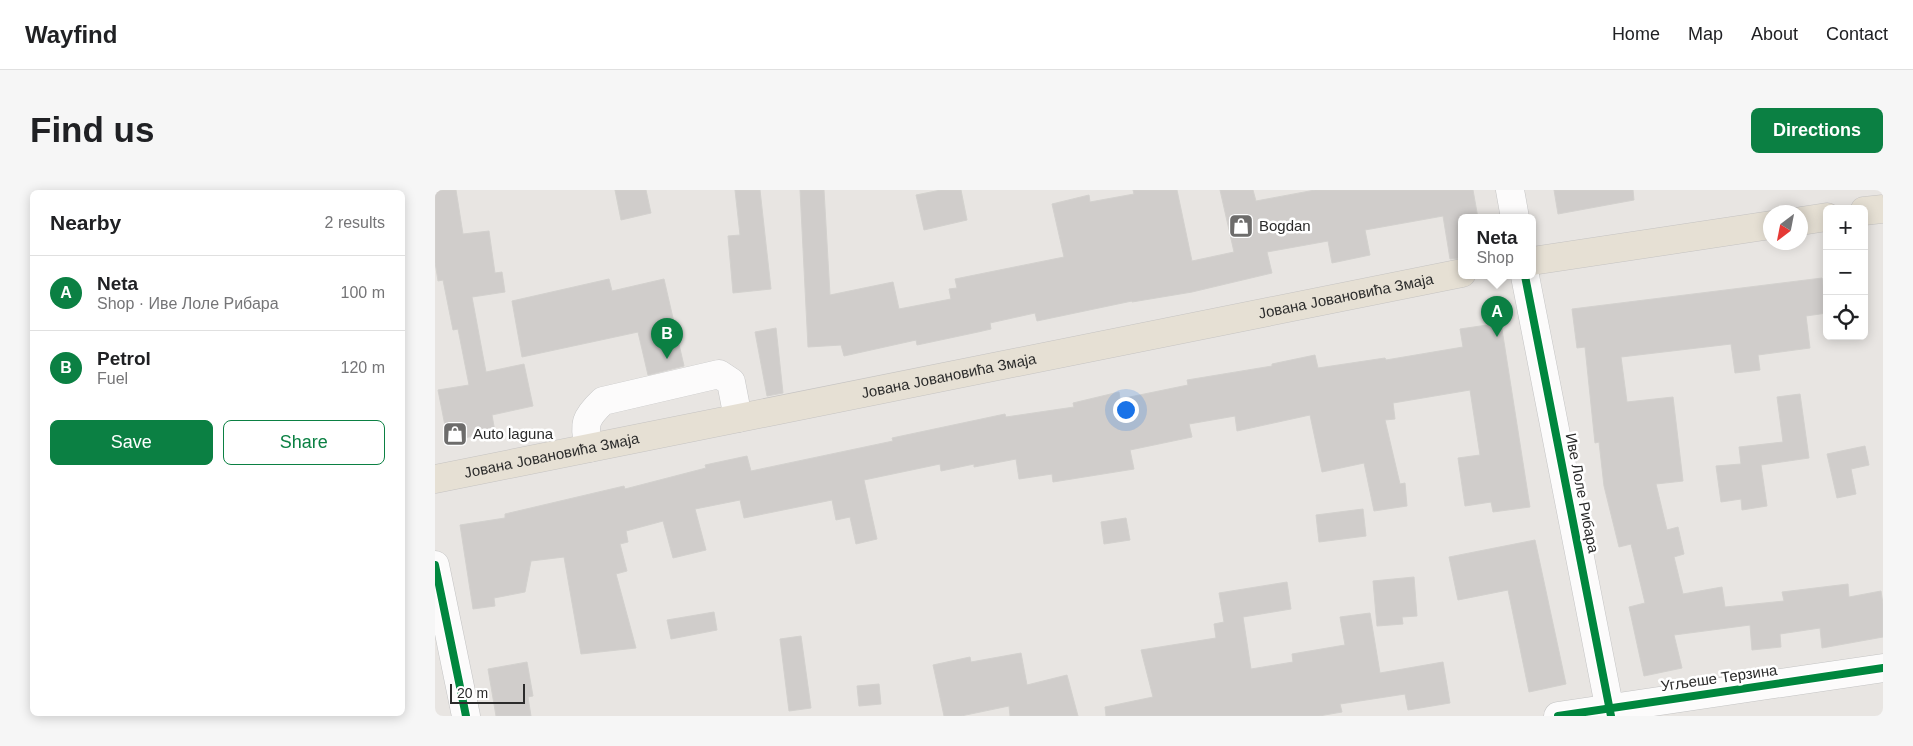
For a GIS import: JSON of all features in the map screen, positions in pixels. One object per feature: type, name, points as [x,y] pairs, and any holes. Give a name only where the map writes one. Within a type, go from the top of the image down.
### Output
[{"type":"main road","points":[[1868,211],[1883,209]]},
{"type":"main road","points":[[1808,220],[1823,218]]},
{"type":"main road","points":[[1536,260],[1763,226]]},
{"type":"main road","name":"Јована Јовановића Змаја","points":[[435,479],[1458,275]]},
{"type":"street","points":[[1510,190],[1514,214]]},
{"type":"street","name":"Иве Лоле Рибара","points":[[1526,279],[1610,712]]},
{"type":"street","points":[[589,448],[585,432],[589,414],[603,401],[719,374],[731,382],[738,418]]},
{"type":"street","points":[[435,565],[466,716]]},
{"type":"street","name":"Угљеше Терзина","points":[[1558,716],[1610,712],[1883,668]]},
{"type":"building","points":[[435,190],[456,190],[463,234],[489,231],[495,273],[502,272],[505,292],[472,297],[486,372],[524,364],[533,406],[492,415],[495,432],[448,441],[438,390],[469,385],[458,329],[453,330],[443,280],[438,281],[435,262]]},
{"type":"building","points":[[615,190],[646,190],[651,213],[621,220]]},
{"type":"building","points":[[735,190],[760,190],[771,289],[733,293],[728,236],[740,235]]},
{"type":"building","points":[[800,190],[824,190],[830,295],[893,282],[899,309],[951,299],[949,289],[957,288],[955,279],[1064,257],[1052,204],[1089,195],[1090,202],[1134,194],[1133,190],[1177,190],[1192,261],[1234,252],[1220,190],[1253,190],[1256,201],[1315,190],[1473,190],[1477,214],[1458,214],[1458,258],[1450,259],[1443,216],[1365,230],[1370,255],[1332,263],[1328,241],[1267,252],[1272,273],[1192,292],[1132,301],[1037,321],[1035,313],[990,323],[991,329],[978,332],[917,345],[916,340],[844,356],[841,345],[808,347]]},
{"type":"building","points":[[941,190],[961,190],[967,220],[924,230],[916,195]]},
{"type":"building","points":[[1554,190],[1633,190],[1634,200],[1558,214]]},
{"type":"building","points":[[1822,278],[1823,314],[1806,316],[1810,348],[1758,355],[1760,370],[1735,373],[1731,344],[1621,357],[1627,402],[1673,397],[1683,481],[1656,484],[1667,530],[1678,527],[1684,554],[1674,557],[1683,594],[1722,587],[1725,607],[1784,601],[1782,592],[1848,584],[1849,597],[1881,591],[1883,637],[1822,648],[1820,628],[1780,634],[1781,647],[1752,650],[1750,625],[1674,635],[1682,668],[1644,676],[1629,607],[1645,603],[1631,544],[1619,547],[1604,486],[1599,442],[1595,443],[1585,347],[1577,348],[1572,309]]},
{"type":"building","points":[[609,279],[612,291],[664,279],[684,366],[648,375],[638,332],[522,357],[512,301]]},
{"type":"building","points":[[1501,323],[1530,507],[1493,512],[1491,502],[1465,506],[1458,458],[1480,455],[1470,390],[1393,403],[1395,419],[1385,420],[1400,484],[1405,483],[1407,506],[1374,511],[1364,463],[1322,472],[1310,415],[1237,431],[1235,416],[1189,424],[1192,437],[1130,450],[1134,469],[1053,482],[1052,474],[1019,479],[1016,459],[974,467],[974,464],[941,471],[940,464],[864,480],[877,539],[856,544],[850,517],[836,520],[832,500],[744,518],[740,500],[695,509],[706,550],[673,558],[663,521],[626,531],[628,542],[620,544],[627,571],[616,574],[636,648],[581,654],[564,557],[531,561],[525,592],[494,598],[495,606],[473,609],[460,525],[505,518],[505,514],[624,486],[625,489],[706,468],[705,465],[747,456],[751,471],[893,441],[892,438],[1005,414],[1006,417],[1074,407],[1073,403],[1119,392],[1120,399],[1188,385],[1187,380],[1272,366],[1272,364],[1315,355],[1318,368],[1385,358],[1386,360],[1463,347],[1460,329]]},
{"type":"building","points":[[776,328],[783,393],[767,396],[755,332]]},
{"type":"building","points":[[1800,394],[1809,458],[1761,465],[1767,506],[1742,510],[1741,499],[1721,502],[1716,466],[1741,464],[1739,447],[1783,442],[1777,397]]},
{"type":"building","points":[[1865,446],[1869,465],[1851,469],[1856,494],[1837,498],[1827,454]]},
{"type":"building","points":[[1363,509],[1366,536],[1319,542],[1316,515]]},
{"type":"building","points":[[1126,518],[1130,540],[1104,544],[1101,522]]},
{"type":"building","points":[[1535,540],[1566,684],[1529,692],[1508,590],[1458,600],[1449,557]]},
{"type":"building","points":[[1414,577],[1417,616],[1402,617],[1403,624],[1377,626],[1373,581]]},
{"type":"building","points":[[1287,582],[1291,609],[1243,617],[1251,669],[1293,662],[1292,654],[1345,645],[1340,617],[1370,613],[1380,673],[1443,662],[1450,703],[1408,710],[1405,694],[1340,704],[1342,712],[1319,716],[1106,716],[1105,707],[1153,697],[1141,650],[1216,638],[1214,624],[1224,622],[1219,593]]},
{"type":"building","points":[[714,612],[717,630],[671,639],[667,620]]},
{"type":"building","points":[[801,636],[811,708],[789,711],[780,639]]},
{"type":"building","points":[[1021,653],[1027,685],[1067,675],[1078,716],[1010,716],[1009,706],[961,716],[944,716],[933,665],[970,657],[971,662]]},
{"type":"building","points":[[527,662],[533,696],[528,697],[531,716],[496,716],[488,669]]},
{"type":"building","points":[[879,684],[881,704],[859,706],[857,686]]},
{"type":"cycle path","points":[[1526,279],[1611,716]]},
{"type":"cycle path","points":[[435,565],[466,716]]},
{"type":"cycle path","points":[[1558,716],[1883,668]]},
{"type":"place","name":"Bogdan","points":[[1241,226]]},
{"type":"place","name":"Neta","points":[[1497,337]]},
{"type":"place","name":"Petrol","points":[[667,359]]},
{"type":"place","name":"Auto laguna","points":[[455,434]]}]
